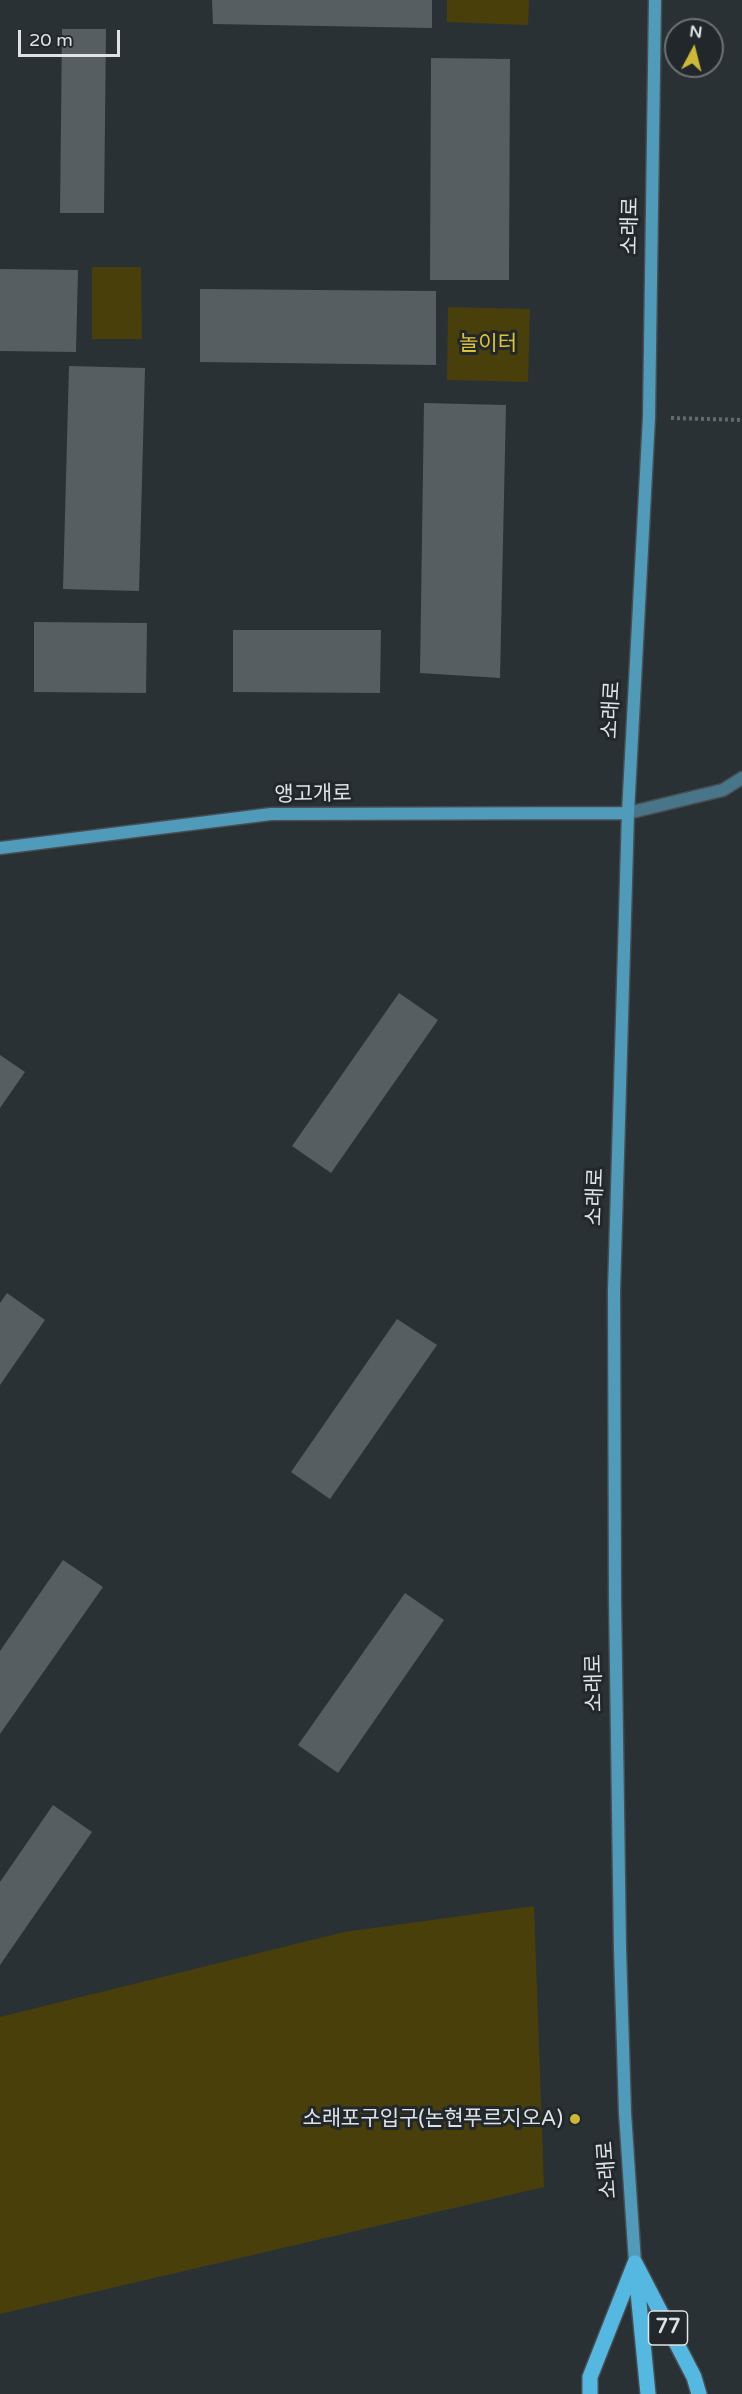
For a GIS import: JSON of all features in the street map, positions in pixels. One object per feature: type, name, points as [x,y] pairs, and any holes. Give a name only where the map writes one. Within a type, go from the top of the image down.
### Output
[{"type":"main road","name":"소래로","points":[[648,2394],[635,2263],[624,2102],[615,1597],[614,1291],[628,813],[649,417],[655,0]]},
{"type":"main road","name":"앵고개로","points":[[0,848],[271,814],[628,813]]},
{"type":"main road","points":[[590,2394],[590,2377],[635,2263]]},
{"type":"main road","name":"77","points":[[635,2263],[694,2377],[699,2394]]},
{"type":"street","points":[[628,813],[723,790],[742,778]]},
{"type":"path","points":[[649,417],[742,420]]},
{"type":"green space","points":[[447,0],[529,0],[528,25],[447,22]]},
{"type":"green space","points":[[92,267],[141,267],[142,339],[92,339]]},
{"type":"green space","name":"놀이터","points":[[448,307],[530,309],[528,382],[447,380]]},
{"type":"green space","points":[[534,1906],[544,2187],[0,2314],[0,2017],[344,1932]]},
{"type":"building","points":[[212,0],[432,0],[432,28],[213,24]]},
{"type":"building","points":[[62,29],[106,29],[104,213],[60,213]]},
{"type":"building","points":[[431,58],[510,59],[509,280],[430,280]]},
{"type":"building","points":[[0,269],[78,270],[76,352],[0,351]]},
{"type":"building","points":[[200,289],[436,291],[436,365],[200,362]]},
{"type":"building","points":[[69,366],[145,368],[139,591],[63,589]]},
{"type":"building","points":[[424,403],[506,405],[500,678],[420,673]]},
{"type":"building","points":[[34,622],[147,623],[146,693],[34,692]]},
{"type":"building","points":[[233,630],[381,630],[380,693],[233,692]]},
{"type":"building","points":[[399,993],[438,1020],[331,1173],[292,1146]]},
{"type":"building","points":[[0,1055],[25,1072],[0,1108]]},
{"type":"building","points":[[7,1293],[45,1320],[0,1385],[0,1303]]},
{"type":"building","points":[[397,1319],[437,1345],[330,1499],[291,1472]]},
{"type":"building","points":[[63,1560],[103,1587],[0,1734],[0,1651]]},
{"type":"building","points":[[405,1593],[444,1620],[338,1773],[298,1745]]},
{"type":"building","points":[[53,1805],[92,1832],[0,1965],[0,1882]]},
{"type":"place","name":"소래포구입구(논현푸르지오A)","points":[[575,2119]]}]
